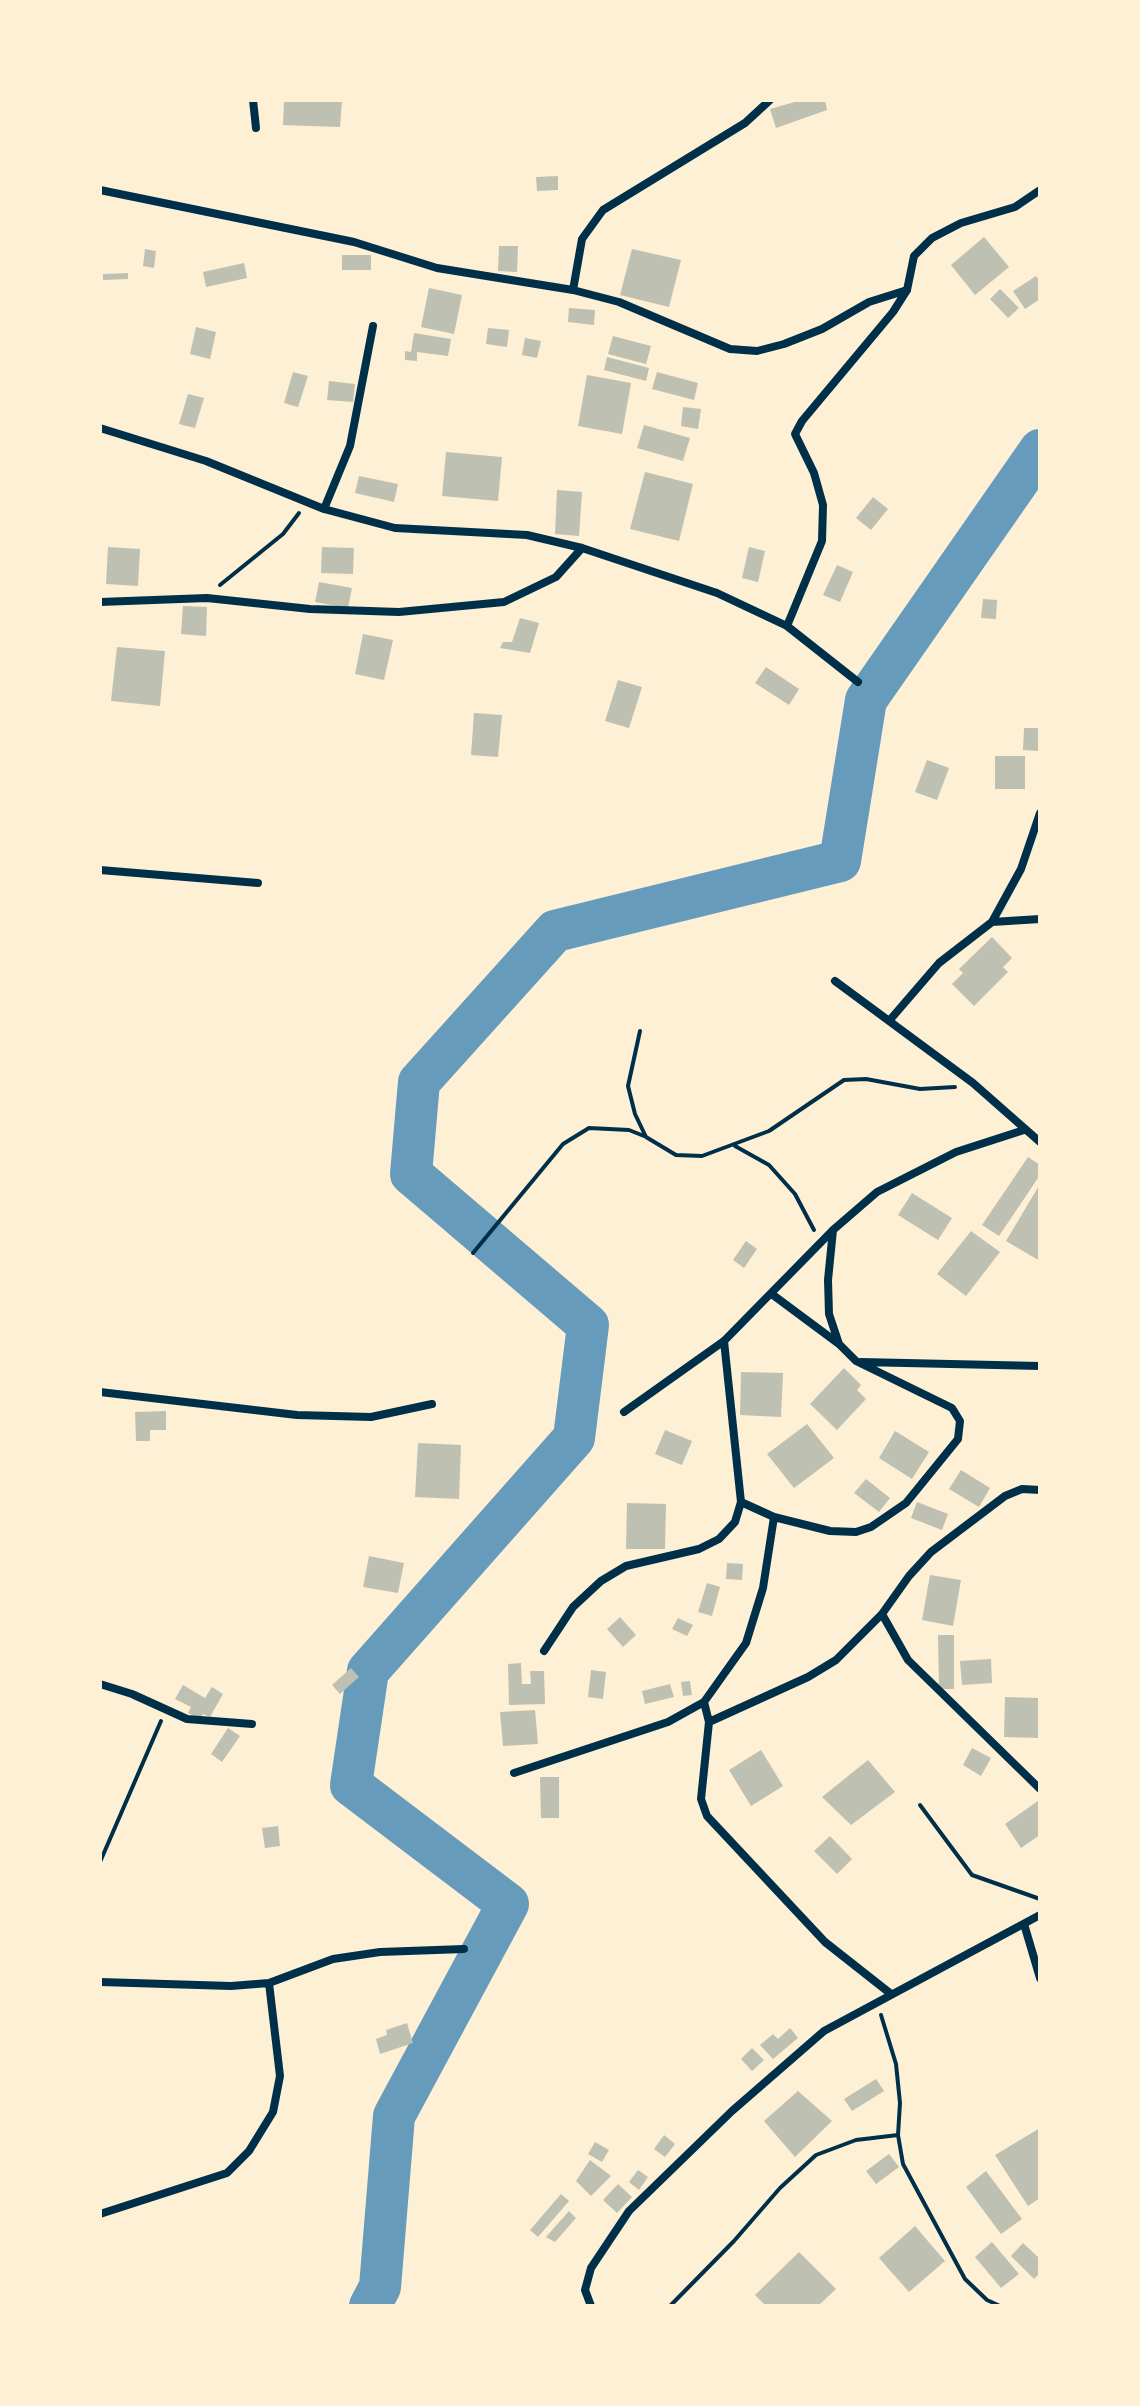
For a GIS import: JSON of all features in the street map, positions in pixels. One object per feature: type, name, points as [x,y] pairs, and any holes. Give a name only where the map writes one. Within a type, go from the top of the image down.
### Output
[{"type":"street","points":[[253,100],[256,128]]},
{"type":"street","points":[[573,290],[582,239],[603,210],[745,123],[770,100]]},
{"type":"street","points":[[100,190],[354,242],[437,268],[573,290],[619,302],[730,349],[757,351],[822,329],[869,302],[907,290]]},
{"type":"street","points":[[787,626],[822,541],[823,505],[814,473],[795,434],[893,312],[907,290],[914,256],[932,238],[961,223],[1015,207],[1040,190]]},
{"type":"street","points":[[324,509],[350,446],[373,326]]},
{"type":"street","points":[[100,428],[206,461],[324,509],[395,528],[527,535],[582,548],[717,593],[787,626],[858,682]]},
{"type":"street","points":[[100,602],[207,598],[310,609],[399,612],[504,602],[556,577],[582,548]]},
{"type":"street","points":[[889,1021],[939,963],[992,922],[1021,869],[1040,813]]},
{"type":"street","points":[[100,870],[258,883]]},
{"type":"street","points":[[992,922],[1040,919]]},
{"type":"street","points":[[835,981],[973,1083],[1040,1142]]},
{"type":"street","points":[[624,1412],[724,1341],[773,1295],[833,1230],[877,1192],[956,1152],[1024,1130]]},
{"type":"street","points":[[833,1230],[829,1314],[839,1344]]},
{"type":"street","points":[[741,1502],[774,1517],[830,1531],[856,1532],[871,1527],[906,1503],[958,1439],[960,1421],[952,1408],[856,1361],[839,1344],[773,1295]]},
{"type":"street","points":[[544,1651],[573,1607],[601,1581],[626,1566],[699,1549],[719,1539],[735,1522],[741,1502],[724,1341]]},
{"type":"street","points":[[856,1361],[1040,1366]]},
{"type":"street","points":[[100,1392],[297,1415],[371,1417],[432,1404]]},
{"type":"street","points":[[709,1722],[827,1666],[882,1614],[909,1576],[973,1518],[1014,1493],[1040,1490]]},
{"type":"street","points":[[514,1773],[668,1722],[704,1702],[746,1643],[763,1588],[774,1517]]},
{"type":"street","points":[[882,1614],[908,1660],[1040,1789]]},
{"type":"street","points":[[100,1684],[187,1719],[252,1724]]},
{"type":"street","points":[[704,1702],[709,1722],[701,1799],[707,1816],[825,1942],[891,1994]]},
{"type":"street","points":[[591,2306],[585,2290],[591,2268],[629,2211],[732,2111],[824,2031],[1040,1915]]},
{"type":"street","points":[[1024,1924],[1040,1978]]},
{"type":"street","points":[[100,1982],[231,1986],[269,1983],[333,1959],[380,1952],[464,1949]]},
{"type":"street","points":[[100,2214],[227,2173],[249,2151],[273,2112],[280,2076],[269,1983]]},
{"type":"path","points":[[207,598],[238,568],[283,534],[307,502]]},
{"type":"path","points":[[640,1031],[628,1086],[646,1137]]},
{"type":"path","points":[[473,1253],[563,1144],[589,1128],[629,1130],[676,1155],[702,1156],[769,1131],[844,1080],[866,1079],[920,1089],[973,1083]]},
{"type":"path","points":[[734,1145],[769,1165],[795,1194],[821,1243]]},
{"type":"path","points":[[100,1862],[166,1709]]},
{"type":"path","points":[[920,1805],[972,1875],[1040,1899]]},
{"type":"path","points":[[877,2001],[896,2064],[900,2103],[898,2135],[903,2164],[965,2279],[987,2300],[1000,2306]]},
{"type":"path","points":[[670,2306],[734,2241],[780,2188],[816,2155],[856,2140],[898,2135]]},
{"type":"building","points":[[284,100],[342,100],[340,127],[283,125]]},
{"type":"building","points":[[802,100],[825,100],[827,110],[776,128],[770,109]]},
{"type":"building","points":[[558,176],[558,190],[537,191],[536,177]]},
{"type":"building","points":[[984,237],[1009,267],[975,295],[951,265]]},
{"type":"building","points":[[499,246],[518,246],[517,272],[498,271]]},
{"type":"building","points":[[145,249],[156,251],[154,268],[143,266]]},
{"type":"building","points":[[632,249],[681,260],[669,307],[620,295]]},
{"type":"building","points":[[342,255],[371,255],[371,270],[342,270]]},
{"type":"building","points":[[244,263],[247,278],[206,287],[203,272]]},
{"type":"building","points":[[128,273],[128,279],[103,280],[103,274]]},
{"type":"building","points":[[1036,276],[1040,282],[1040,299],[1025,309],[1013,291]]},
{"type":"building","points":[[429,288],[462,295],[454,334],[421,327]]},
{"type":"building","points":[[1000,289],[1019,308],[1008,318],[990,299]]},
{"type":"building","points":[[569,308],[595,310],[594,325],[568,322]]},
{"type":"building","points":[[196,327],[216,332],[210,359],[190,354]]},
{"type":"building","points":[[488,328],[509,330],[507,347],[486,344]]},
{"type":"building","points":[[414,333],[451,339],[448,356],[417,352],[417,361],[405,360],[405,351],[411,352]]},
{"type":"building","points":[[613,336],[651,346],[646,364],[608,354]]},
{"type":"building","points":[[525,338],[541,341],[537,358],[522,355]]},
{"type":"building","points":[[607,357],[649,368],[646,381],[604,370]]},
{"type":"building","points":[[293,372],[308,376],[298,407],[284,403]]},
{"type":"building","points":[[657,372],[698,383],[694,400],[652,389]]},
{"type":"building","points":[[587,375],[631,383],[622,434],[578,426]]},
{"type":"building","points":[[329,381],[355,384],[353,402],[327,400]]},
{"type":"building","points":[[188,394],[204,398],[195,428],[179,424]]},
{"type":"building","points":[[683,407],[701,409],[698,429],[681,426]]},
{"type":"building","points":[[644,425],[690,438],[683,461],[637,448]]},
{"type":"building","points":[[446,452],[502,457],[498,501],[442,496]]},
{"type":"building","points":[[645,472],[693,484],[679,541],[630,529]]},
{"type":"building","points":[[359,476],[398,484],[394,502],[355,493]]},
{"type":"building","points":[[557,490],[582,492],[579,536],[555,534]]},
{"type":"building","points":[[873,497],[888,509],[871,530],[856,518]]},
{"type":"building","points":[[108,547],[140,549],[138,586],[106,584]]},
{"type":"building","points":[[322,547],[354,548],[353,574],[321,573]]},
{"type":"building","points":[[749,547],[765,551],[758,582],[742,578]]},
{"type":"building","points":[[837,565],[853,572],[840,602],[823,595]]},
{"type":"building","points":[[319,582],[352,588],[348,608],[315,602]]},
{"type":"building","points":[[983,599],[997,600],[996,619],[981,618]]},
{"type":"building","points":[[183,606],[207,607],[206,636],[181,634]]},
{"type":"building","points":[[520,618],[539,623],[530,653],[500,648],[503,642],[512,642]]},
{"type":"building","points":[[363,634],[393,640],[384,680],[355,674]]},
{"type":"building","points":[[117,647],[165,651],[160,706],[111,701]]},
{"type":"building","points":[[766,667],[799,689],[789,705],[755,683]]},
{"type":"building","points":[[618,680],[642,687],[629,728],[605,721]]},
{"type":"building","points":[[474,713],[502,715],[498,757],[471,755]]},
{"type":"building","points":[[1024,728],[1040,728],[1040,751],[1023,750]]},
{"type":"building","points":[[995,756],[1025,756],[1025,789],[995,789]]},
{"type":"building","points":[[927,760],[949,768],[937,800],[915,792]]},
{"type":"building","points":[[992,937],[1012,958],[1003,967],[1008,972],[974,1006],[952,984],[963,973],[959,969]]},
{"type":"building","points":[[1028,1157],[1040,1165],[1040,1175],[999,1236],[982,1225]]},
{"type":"building","points":[[1040,1184],[1040,1261],[1006,1241]]},
{"type":"building","points":[[912,1193],[952,1218],[938,1240],[898,1215]]},
{"type":"building","points":[[971,1231],[1000,1252],[966,1296],[937,1274]]},
{"type":"building","points":[[746,1241],[757,1249],[744,1268],[733,1260]]},
{"type":"building","points":[[844,1368],[861,1385],[857,1390],[866,1399],[837,1430],[810,1404]]},
{"type":"building","points":[[741,1372],[783,1373],[781,1417],[740,1415]]},
{"type":"building","points":[[166,1411],[166,1430],[150,1430],[150,1441],[136,1441],[135,1412]]},
{"type":"building","points":[[807,1424],[834,1458],[794,1488],[767,1454]]},
{"type":"building","points":[[665,1430],[692,1441],[682,1465],[655,1454]]},
{"type":"building","points":[[895,1431],[929,1452],[912,1479],[879,1458]]},
{"type":"building","points":[[418,1443],[461,1445],[459,1499],[415,1497]]},
{"type":"building","points":[[961,1470],[990,1488],[979,1507],[949,1489]]},
{"type":"building","points":[[866,1479],[890,1498],[879,1512],[854,1493]]},
{"type":"building","points":[[917,1502],[948,1514],[942,1530],[911,1518]]},
{"type":"building","points":[[627,1503],[666,1504],[665,1549],[626,1549]]},
{"type":"building","points":[[369,1556],[404,1563],[398,1593],[363,1587]]},
{"type":"building","points":[[727,1563],[743,1564],[742,1580],[726,1579]]},
{"type":"building","points":[[930,1575],[961,1580],[953,1626],[922,1620]]},
{"type":"building","points":[[707,1583],[720,1587],[712,1616],[698,1612]]},
{"type":"building","points":[[620,1617],[636,1635],[623,1647],[607,1629]]},
{"type":"building","points":[[678,1618],[693,1625],[687,1636],[672,1629]]},
{"type":"building","points":[[938,1635],[954,1635],[954,1689],[939,1689]]},
{"type":"building","points":[[991,1659],[992,1683],[962,1685],[960,1661]]},
{"type":"building","points":[[521,1663],[522,1684],[531,1684],[530,1671],[544,1671],[545,1704],[509,1705],[508,1664]]},
{"type":"building","points":[[351,1668],[359,1677],[340,1694],[332,1685]]},
{"type":"building","points":[[591,1670],[606,1672],[603,1699],[588,1697]]},
{"type":"building","points":[[690,1681],[692,1695],[683,1696],[681,1682]]},
{"type":"building","points":[[670,1684],[674,1697],[645,1704],[642,1691]]},
{"type":"building","points":[[183,1685],[205,1698],[212,1687],[223,1694],[210,1717],[203,1714],[200,1719],[188,1713],[191,1707],[175,1699]]},
{"type":"building","points":[[1005,1697],[1040,1698],[1040,1738],[1004,1737]]},
{"type":"building","points":[[535,1710],[538,1744],[503,1746],[500,1712]]},
{"type":"building","points":[[228,1728],[240,1736],[222,1762],[211,1754]]},
{"type":"building","points":[[972,1748],[991,1758],[981,1776],[963,1765]]},
{"type":"building","points":[[761,1750],[783,1786],[751,1806],[729,1770]]},
{"type":"building","points":[[868,1760],[895,1792],[851,1825],[822,1797]]},
{"type":"building","points":[[540,1777],[559,1777],[559,1818],[541,1818]]},
{"type":"building","points":[[1038,1801],[1040,1835],[1021,1848],[1005,1824]]},
{"type":"building","points":[[278,1826],[280,1846],[265,1848],[262,1828]]},
{"type":"building","points":[[830,1836],[852,1859],[837,1874],[814,1851]]},
{"type":"building","points":[[407,2023],[413,2043],[380,2054],[376,2039],[387,2035],[386,2030]]},
{"type":"building","points":[[790,2028],[798,2038],[773,2059],[760,2045],[773,2034],[778,2039]]},
{"type":"building","points":[[752,2048],[764,2060],[752,2071],[741,2059]]},
{"type":"building","points":[[876,2079],[884,2091],[852,2111],[844,2099]]},
{"type":"building","points":[[798,2091],[832,2121],[795,2157],[764,2121]]},
{"type":"building","points":[[1040,2128],[1040,2198],[1028,2206],[995,2155]]},
{"type":"building","points":[[664,2135],[675,2144],[665,2157],[654,2149]]},
{"type":"building","points":[[595,2142],[609,2150],[602,2162],[588,2154]]},
{"type":"building","points":[[889,2154],[899,2167],[876,2184],[866,2171]]},
{"type":"building","points":[[590,2160],[611,2176],[591,2196],[576,2181]]},
{"type":"building","points":[[638,2170],[648,2177],[639,2190],[629,2182]]},
{"type":"building","points":[[986,2171],[1022,2219],[1001,2234],[966,2187]]},
{"type":"building","points":[[618,2184],[632,2197],[617,2213],[603,2200]]},
{"type":"building","points":[[561,2194],[569,2201],[538,2237],[530,2230]]},
{"type":"building","points":[[569,2211],[576,2218],[555,2242],[546,2237]]},
{"type":"building","points":[[915,2226],[945,2261],[909,2292],[879,2258]]},
{"type":"building","points":[[992,2242],[1019,2274],[1001,2288],[975,2257]]},
{"type":"building","points":[[1023,2243],[1040,2259],[1040,2273],[1034,2279],[1011,2256]]},
{"type":"building","points":[[799,2252],[836,2289],[818,2306],[766,2306],[755,2295]]},
{"type":"waterway","points":[[370,2306],[380,2287],[394,2116],[508,1904],[351,1785],[368,1671],[574,1438],[588,1325],[411,1174],[419,1082],[555,931],[840,861],[866,700],[1040,450]]}]
